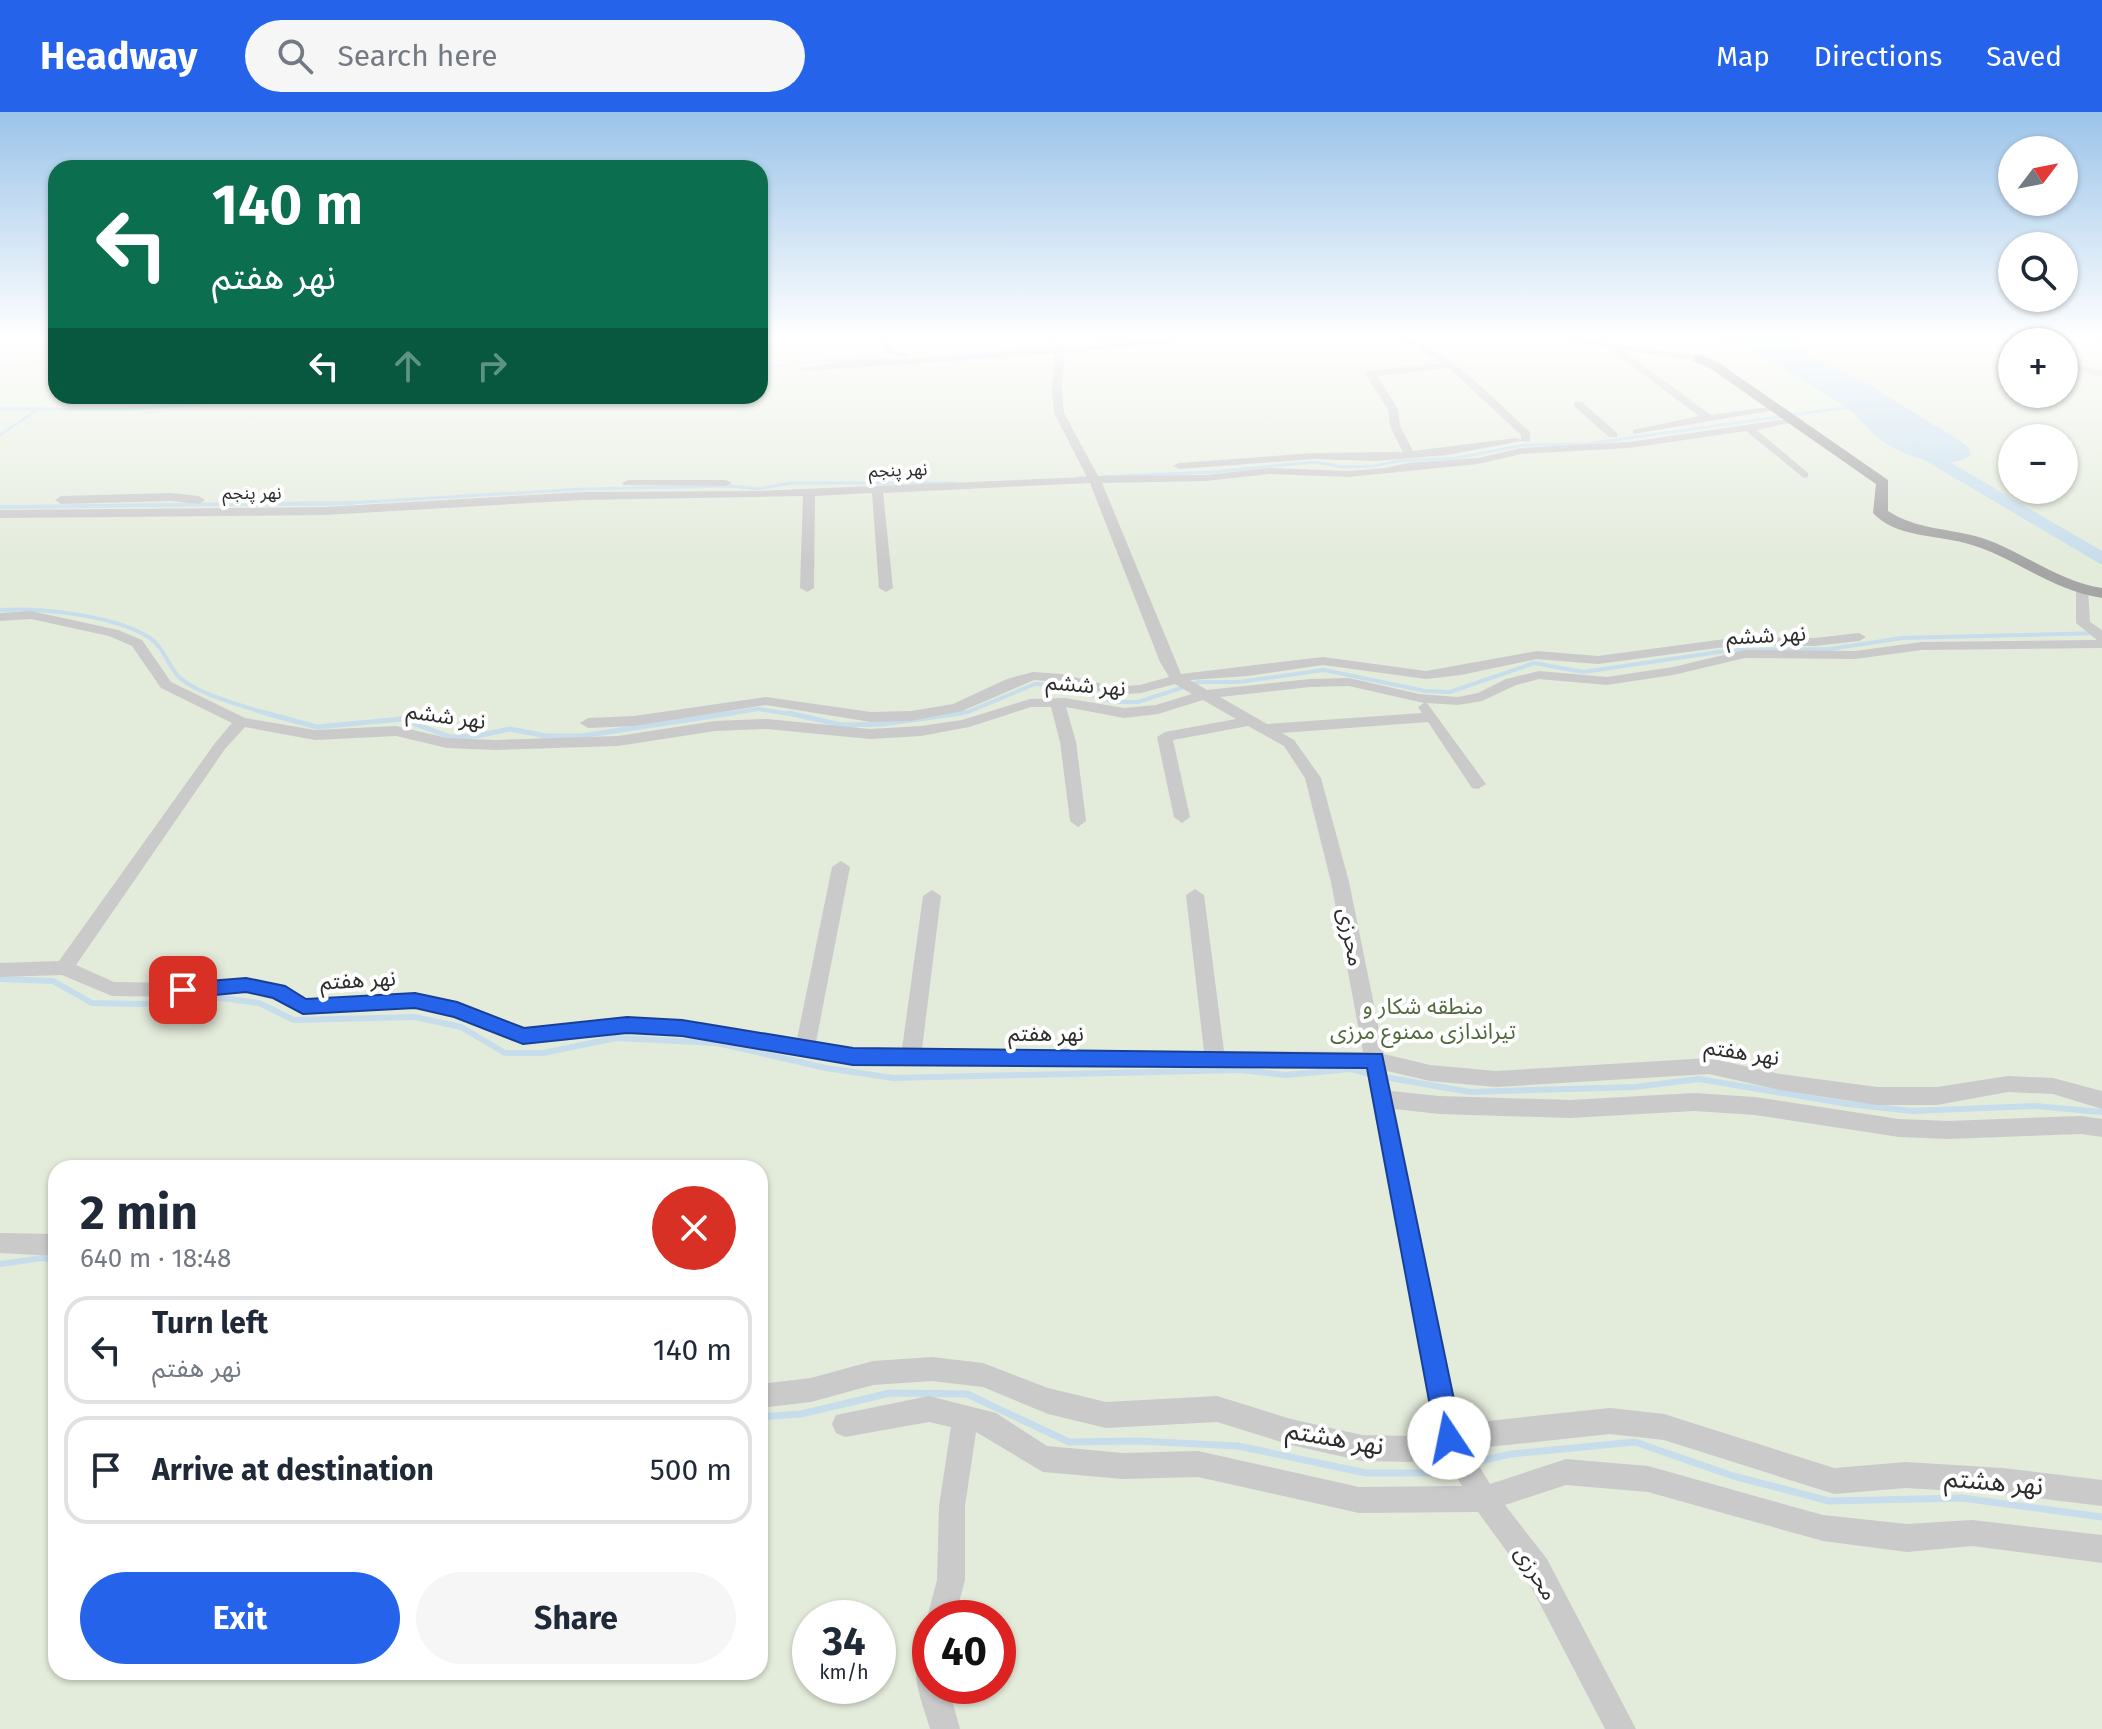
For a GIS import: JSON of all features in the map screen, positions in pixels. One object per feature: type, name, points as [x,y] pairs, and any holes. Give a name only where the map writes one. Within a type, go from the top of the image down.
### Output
[{"type":"main road","points":[[1782,412],[1883,483],[1880,513],[1893,523],[1915,531],[1959,536],[1990,546],[2048,579],[2083,592],[2102,593]]},
{"type":"street","points":[[1059,412],[1092,477],[1167,662],[1190,687]]},
{"type":"street","points":[[1393,412],[1395,426],[1409,454]]},
{"type":"street","points":[[1502,412],[1514,420],[1526,434],[1526,440]]},
{"type":"street","points":[[1588,412],[1613,435]]},
{"type":"street","points":[[1701,412],[1717,424]]},
{"type":"street","name":"نهر پنجم","points":[[505,487],[602,483],[1206,478],[1269,471],[1349,474],[1478,461],[1521,451],[1629,445],[1717,424],[1746,426],[1786,415]]},
{"type":"street","name":"نهر پنجم","points":[[0,502],[325,511],[551,497],[757,495],[1092,477],[1315,456],[1345,459],[1448,452],[1526,440],[1581,439],[1786,415]]},
{"type":"street","points":[[1746,426],[1804,475]]},
{"type":"street","points":[[877,489],[886,588]]},
{"type":"street","name":"نهر پنجم","points":[[0,514],[122,506],[171,497],[299,500],[421,495],[444,490]]},
{"type":"street","points":[[807,588],[809,491]]},
{"type":"street","points":[[2083,592],[2083,623],[2102,637]]},
{"type":"street","name":"نهر ششم","points":[[0,617],[31,615],[113,633],[137,643],[166,685],[241,722],[315,735],[396,731],[447,743],[560,745],[618,741],[715,726],[767,724],[870,734],[921,731],[964,724],[1030,703],[1057,702],[1124,713],[1158,709],[1190,687],[1349,682],[1419,698],[1458,701],[1482,697],[1511,682],[1539,675],[1607,681],[1673,671],[1745,654],[1855,655],[1922,646],[2102,644]]},
{"type":"street","points":[[1190,687],[1192,675],[1248,672],[1323,661],[1426,675],[1537,655],[1598,660],[1740,641],[1815,642],[1859,637]]},
{"type":"street","points":[[588,723],[634,721],[766,701],[871,717],[911,716],[957,708],[1012,682],[1033,676],[1062,678],[1114,691],[1190,687]]},
{"type":"street","name":"محرزی","points":[[1190,687],[1289,743],[1313,778],[1340,882],[1453,1445],[1479,1490],[1537,1569],[1621,1729]]},
{"type":"street","points":[[1419,698],[1478,784]]},
{"type":"street","points":[[1057,702],[1068,742],[1078,821]]},
{"type":"street","points":[[1266,729],[1432,717]]},
{"type":"street","points":[[1182,817],[1165,737],[1250,721]]},
{"type":"street","points":[[64,968],[220,746],[241,722]]},
{"type":"street","points":[[805,1049],[841,867]]},
{"type":"street","points":[[1195,895],[1215,1057]]},
{"type":"street","points":[[911,1058],[932,896]]},
{"type":"street","name":"نهر هفتم","points":[[0,970],[64,968],[112,989],[183,990],[246,985],[278,992],[303,1007],[415,1001],[457,1010],[523,1036],[627,1025],[702,1030],[853,1057],[1215,1057],[1378,1077],[1430,1073],[1496,1079],[1709,1066],[1780,1082],[1877,1096],[1937,1096],[2008,1084],[2053,1086],[2102,1100]]},
{"type":"street","points":[[1378,1077],[1439,1105],[1570,1109],[1694,1102],[1755,1106],[1899,1128],[1948,1130],[2081,1125],[2102,1128]]},
{"type":"street","points":[[0,1243],[48,1245]]},
{"type":"street","name":"نهر هشتم","points":[[768,1395],[811,1390],[873,1373],[932,1369],[983,1375],[1048,1401],[1106,1415],[1217,1409],[1291,1432],[1362,1448],[1412,1449],[1453,1445],[1610,1421],[1664,1427],[1834,1481],[1906,1475],[2003,1481],[2102,1493]]},
{"type":"street","points":[[845,1424],[929,1409],[987,1422],[1043,1459],[1123,1466],[1198,1464],[1359,1500],[1479,1490],[1566,1472],[1648,1479],[1823,1528],[1907,1538],[1972,1533],[2102,1549]]},
{"type":"street","points":[[946,1600],[951,1580],[952,1506],[965,1417]]},
{"type":"street","points":[[938,1704],[945,1729]]},
{"type":"green space","name":"منطقه شکار و تیراندازی ممنوع مرزی","points":[[0,412],[2102,412],[2102,1729],[0,1729]]},
{"type":"water","points":[[1853,412],[1914,412],[1960,441],[1969,448],[1971,455],[1950,462],[1915,457],[1893,448]]},
{"type":"waterway","points":[[0,435],[33,412]]},
{"type":"waterway","points":[[1077,478],[1211,472],[1315,462],[1343,467],[1374,466],[1398,461],[1456,458],[1524,445],[1586,444],[1810,412]]},
{"type":"waterway","points":[[1905,441],[2102,559]]},
{"type":"waterway","points":[[348,503],[583,489],[731,486],[758,489],[791,483],[955,483]]},
{"type":"waterway","points":[[0,507],[348,503]]},
{"type":"waterway","points":[[251,505],[348,503]]},
{"type":"waterway","points":[[348,503],[353,503]]},
{"type":"waterway","points":[[0,610],[77,615],[135,630],[155,642],[175,672],[187,683],[210,695],[271,715]]},
{"type":"waterway","points":[[954,714],[968,712],[1035,684],[1054,685],[1116,702],[1138,702],[1199,682],[1239,682],[1324,670],[1425,691],[1450,692],[1534,663],[1583,672],[1732,650],[1830,649],[1902,638],[2102,633]]},
{"type":"waterway","points":[[725,714],[758,709],[797,715]]},
{"type":"waterway","points":[[265,713],[317,727],[402,719],[450,737],[477,736],[510,729],[546,736],[581,736],[725,714]]},
{"type":"waterway","points":[[725,714],[733,713]]},
{"type":"waterway","points":[[789,713],[841,725],[882,724],[954,714]]},
{"type":"waterway","points":[[954,714],[962,713]]},
{"type":"waterway","points":[[720,715],[725,714]]},
{"type":"waterway","points":[[948,715],[954,714]]},
{"type":"waterway","points":[[0,979],[53,981],[92,1003],[143,1004],[221,998],[259,1003],[294,1020],[415,1017],[461,1027],[505,1053],[543,1053],[616,1038],[717,1043],[826,1068],[893,1078],[1240,1070],[1286,1075],[1350,1069],[1371,1074]]},
{"type":"waterway","points":[[1384,1077],[1470,1092],[1635,1087],[1699,1079],[1848,1104],[1912,1111],[2035,1106],[2102,1112]]},
{"type":"waterway","points":[[0,1264],[48,1260]]},
{"type":"waterway","points":[[768,1416],[801,1414],[890,1393],[967,1394],[1069,1442],[1138,1441],[1238,1446],[1366,1473],[1427,1473],[1457,1466]]},
{"type":"waterway","points":[[1471,1463],[1511,1454],[1635,1442],[1733,1476],[1829,1501],[1962,1498],[2102,1517]]},
{"type":"route","points":[[183,990],[246,985],[278,992],[303,1007],[415,1001],[457,1010],[523,1036],[627,1025],[682,1028],[853,1057],[1375,1060],[1449,1438]]}]
